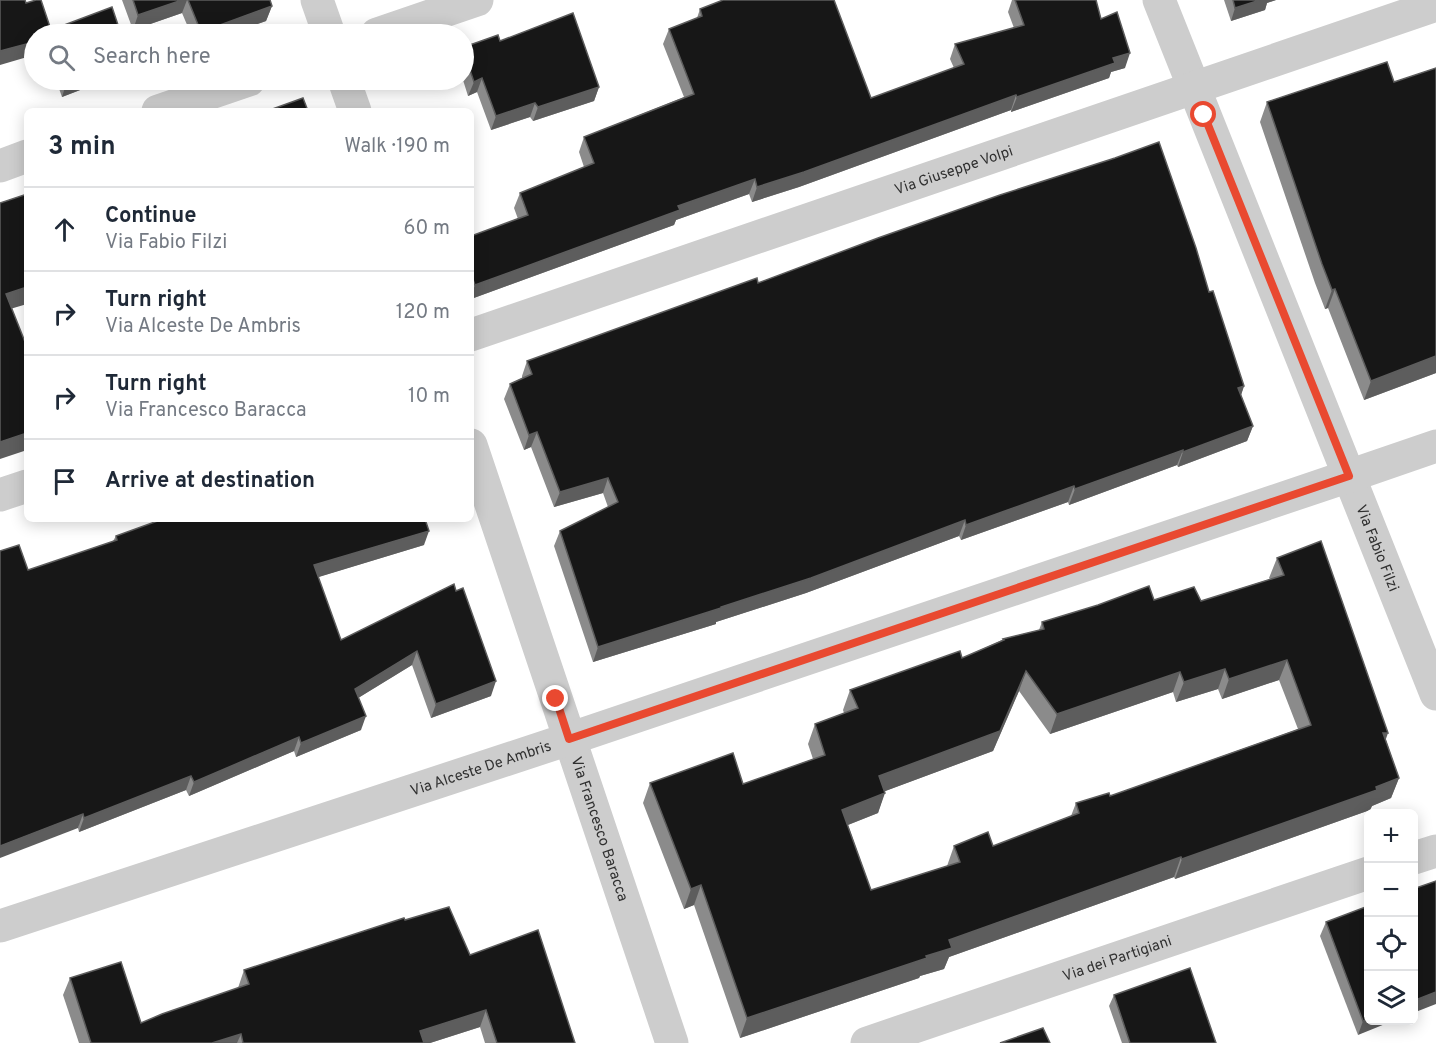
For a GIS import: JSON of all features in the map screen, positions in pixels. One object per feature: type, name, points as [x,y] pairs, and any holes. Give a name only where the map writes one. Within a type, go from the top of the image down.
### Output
[{"type":"street","points":[[317,0],[325,24]]},
{"type":"street","points":[[406,24],[477,0]]},
{"type":"street","name":"Via Fabio Filzi","points":[[1159,0],[1436,694]]},
{"type":"street","name":"Via Giuseppe Volpi","points":[[474,334],[1436,4]]},
{"type":"street","points":[[167,108],[220,90]]},
{"type":"street","points":[[348,90],[354,108]]},
{"type":"street","points":[[0,166],[24,157]]},
{"type":"street","name":"Via Alceste De Ambris","points":[[0,926],[569,739],[1436,446]]},
{"type":"street","name":"Via Francesco Baracca","points":[[474,454],[672,1043]]},
{"type":"street","points":[[0,495],[24,487]]},
{"type":"street","points":[[1418,856],[1436,850]]},
{"type":"street","name":"Via dei Partigiani","points":[[867,1043],[1364,874]]},
{"type":"building","points":[[0,0],[25,0],[26,3],[41,0],[49,24],[24,24],[24,45],[0,51]]},
{"type":"building","points":[[133,0],[182,0],[138,15]]},
{"type":"building","points":[[188,0],[270,0],[272,6],[223,24],[198,24]]},
{"type":"building","points":[[723,0],[834,0],[871,98],[964,64],[955,44],[1024,25],[1015,0],[1096,0],[1101,19],[1117,12],[1130,53],[1113,58],[1115,63],[1017,97],[1016,95],[804,172],[757,187],[755,179],[678,206],[680,210],[475,285],[474,235],[528,215],[520,193],[594,163],[584,137],[694,94],[669,29],[702,16],[700,9]]},
{"type":"building","points":[[1233,0],[1260,0],[1235,8]]},
{"type":"building","points":[[112,7],[118,24],[67,24]]},
{"type":"building","points":[[573,13],[599,87],[538,107],[535,103],[496,116],[482,78],[474,82],[474,43],[498,35],[500,41]]},
{"type":"building","points":[[1387,62],[1394,82],[1436,68],[1436,356],[1371,381],[1335,289],[1332,290],[1322,264],[1267,102]]},
{"type":"building","points":[[303,98],[307,108],[275,108]]},
{"type":"building","points":[[1159,142],[1209,292],[1213,291],[1244,386],[1238,388],[1253,426],[966,525],[965,520],[811,578],[598,647],[560,531],[618,502],[608,478],[560,492],[537,432],[529,435],[510,384],[532,374],[527,361],[757,278],[758,283],[1000,195]]},
{"type":"building","points":[[24,195],[24,288],[6,294],[24,339],[24,434],[0,442],[0,203]]},
{"type":"building","points":[[155,522],[426,522],[429,531],[314,565],[341,640],[454,584],[456,591],[463,588],[496,681],[436,704],[417,651],[355,689],[366,716],[301,743],[299,737],[194,782],[191,776],[84,818],[83,814],[0,846],[0,551],[19,545],[28,570],[117,540],[116,536]]},
{"type":"building","points":[[1321,541],[1388,733],[1383,733],[1399,778],[1376,787],[1377,790],[949,940],[952,948],[926,956],[927,958],[747,1018],[701,885],[691,889],[650,783],[733,753],[743,784],[825,755],[815,724],[858,708],[850,690],[960,651],[962,658],[1003,639],[1044,629],[1042,622],[1149,586],[1154,600],[1194,587],[1201,601],[1284,575],[1277,558]],"holes":[[[1287,660],[1311,725],[1110,796],[1109,793],[1076,803],[1079,813],[993,846],[988,832],[954,846],[960,862],[871,890],[842,810],[885,793],[879,776],[1000,731],[1026,671],[1057,714],[1180,672],[1184,682],[1225,669],[1229,679]]]},
{"type":"building","points":[[1436,881],[1436,992],[1418,999],[1418,917],[1418,887]]},
{"type":"building","points":[[449,907],[470,955],[538,930],[575,1043],[497,1043],[486,1010],[420,1031],[424,1043],[243,1043],[241,1034],[212,1043],[91,1043],[70,978],[121,962],[141,1023],[249,984],[244,970],[404,918],[405,920]]},
{"type":"building","points":[[1364,908],[1363,1021],[1326,922]]},
{"type":"building","points":[[1190,968],[1216,1043],[1130,1043],[1114,995]]},
{"type":"building","points":[[1043,1028],[1050,1043],[1000,1043]]},
{"type":"route","points":[[556,699],[569,739],[1349,476],[1204,115]]}]
